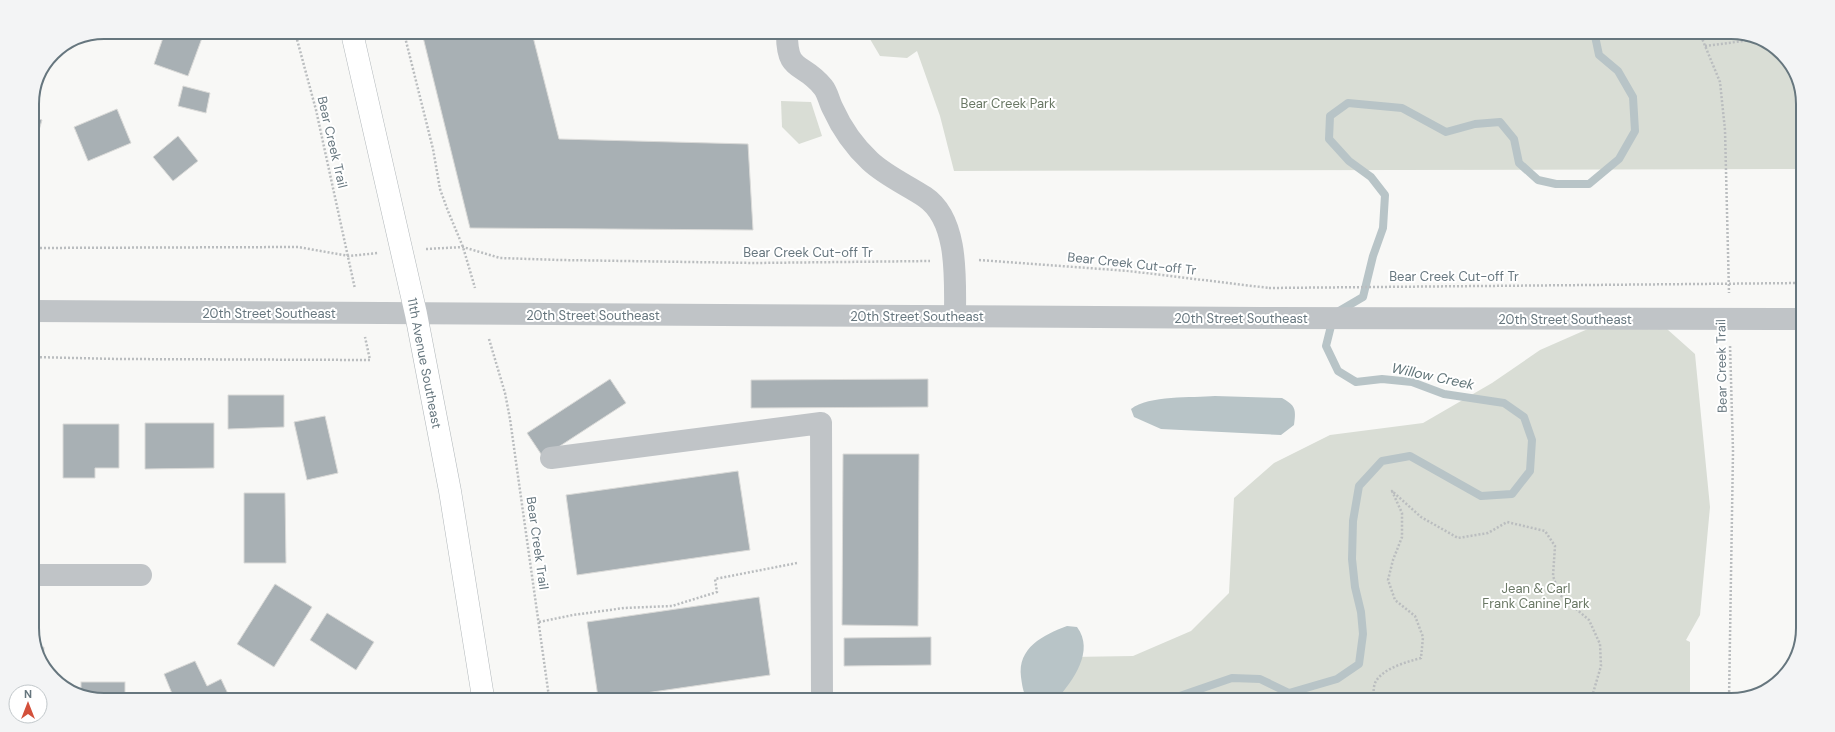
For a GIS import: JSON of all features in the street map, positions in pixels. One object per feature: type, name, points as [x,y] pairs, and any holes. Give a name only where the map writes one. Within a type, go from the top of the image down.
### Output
[{"type":"main road","name":"11th Avenue Southeast","points":[[353,39],[416,314],[448,484],[482,693]]},
{"type":"street","points":[[787,39],[787,49],[790,60],[795,65],[811,74],[824,89],[845,134],[870,161],[892,178],[927,198],[944,218],[950,238],[954,260],[955,316]]},
{"type":"street","name":"20th Street Southeast","points":[[39,311],[1262,318],[1796,319]]},
{"type":"street","points":[[551,458],[821,423],[822,693]]},
{"type":"street","points":[[39,575],[141,575]]},
{"type":"path","name":"Bear Creek Trail","points":[[39,248],[298,247],[349,256],[316,110],[297,39]]},
{"type":"path","name":"Bear Creek Cut-off Tr","points":[[406,39],[433,149],[440,189],[463,246],[500,258],[755,263],[954,260],[993,261],[1114,270],[1269,288],[1796,283]]},
{"type":"path","points":[[1702,39],[1720,82],[1725,130],[1729,294]]},
{"type":"path","points":[[1705,46],[1746,41]]},
{"type":"path","name":"Bear Creek Trail","points":[[1729,693],[1733,451],[1730,341]]},
{"type":"path","points":[[39,357],[118,360],[370,360]]},
{"type":"path","name":"Bear Creek Trail","points":[[505,393],[548,693]]},
{"type":"path","points":[[1374,693],[1375,683],[1386,672],[1404,663],[1421,658],[1423,637],[1416,616],[1395,600],[1388,580],[1393,560],[1402,537],[1402,513],[1392,491],[1421,518],[1458,538],[1488,533],[1507,522],[1545,531],[1554,546],[1553,576],[1560,595],[1589,620],[1600,644],[1601,666],[1593,693]]},
{"type":"path","points":[[539,622],[573,615],[624,608],[672,606],[717,592],[715,579],[821,558]]},
{"type":"green space","name":"Bear Creek Park","points":[[870,39],[1743,40],[1752,42],[1777,58],[1791,79],[1796,100],[1796,169],[954,171],[940,116],[917,51],[907,58],[880,56]]},
{"type":"green space","points":[[781,101],[811,102],[822,136],[799,144],[782,127]]},
{"type":"green space","name":"Jean & Carl Frank Canine Park","points":[[1606,321],[1658,321],[1695,354],[1710,507],[1700,615],[1686,640],[1690,642],[1690,693],[1046,693],[1046,688],[1071,657],[1133,656],[1191,631],[1229,593],[1234,498],[1274,463],[1330,435],[1423,423],[1492,383],[1540,350]]},
{"type":"shaded area","points":[[1215,396],[1282,398],[1290,403],[1294,408],[1294,425],[1281,435],[1161,429],[1134,417],[1131,409],[1148,401],[1159,399]]},
{"type":"shaded area","points":[[1067,626],[1077,627],[1082,636],[1084,646],[1080,665],[1070,683],[1062,693],[1025,693],[1021,677],[1023,658],[1027,650],[1041,638]]},
{"type":"building","points":[[163,39],[202,39],[188,76],[154,64]]},
{"type":"building","points":[[423,39],[534,39],[559,139],[748,144],[753,230],[470,228]]},
{"type":"building","points":[[183,86],[210,93],[206,113],[178,106]]},
{"type":"building","points":[[117,109],[131,143],[88,161],[74,127]]},
{"type":"building","points":[[39,119],[42,120],[39,130]]},
{"type":"building","points":[[178,136],[198,161],[173,181],[153,157]]},
{"type":"building","points":[[610,379],[626,403],[543,457],[527,433]]},
{"type":"building","points":[[928,379],[928,407],[751,408],[751,380]]},
{"type":"building","points":[[228,395],[284,395],[284,427],[228,429]]},
{"type":"building","points":[[325,416],[338,473],[307,480],[294,422]]},
{"type":"building","points":[[145,423],[214,423],[214,468],[145,469]]},
{"type":"building","points":[[63,424],[119,424],[119,468],[95,468],[95,478],[63,478]]},
{"type":"building","points":[[843,454],[919,454],[918,626],[842,625]]},
{"type":"building","points":[[738,471],[750,550],[577,575],[566,495]]},
{"type":"building","points":[[244,493],[285,493],[286,563],[244,563]]},
{"type":"building","points":[[275,584],[312,607],[274,667],[237,644]]},
{"type":"building","points":[[759,597],[770,675],[646,693],[597,693],[587,622]]},
{"type":"building","points":[[327,613],[374,642],[356,670],[310,640]]},
{"type":"building","points":[[931,637],[931,665],[844,666],[844,638]]},
{"type":"building","points":[[195,661],[207,686],[221,679],[228,693],[172,693],[164,674]]},
{"type":"building","points":[[81,682],[125,682],[125,693],[92,692],[81,689]]},
{"type":"waterway","name":"Willow Creek","points":[[1289,693],[1337,679],[1359,664],[1363,634],[1361,612],[1355,587],[1352,559],[1353,521],[1359,486],[1382,461],[1410,456],[1481,496],[1512,494],[1530,471],[1532,440],[1524,417],[1504,403],[1444,394],[1412,382],[1382,379],[1356,382],[1338,371],[1326,346],[1334,314],[1363,297],[1373,256],[1383,228],[1385,195],[1371,177],[1349,161],[1329,139],[1330,116],[1348,103],[1402,108],[1446,132],[1475,124],[1500,122],[1514,139],[1519,163],[1538,180],[1556,184],[1589,184],[1619,159],[1635,131],[1633,97],[1618,71],[1599,55],[1596,39]]},
{"type":"waterway","name":"Willow Creek","points":[[1188,693],[1232,678],[1260,679],[1289,693]]}]
